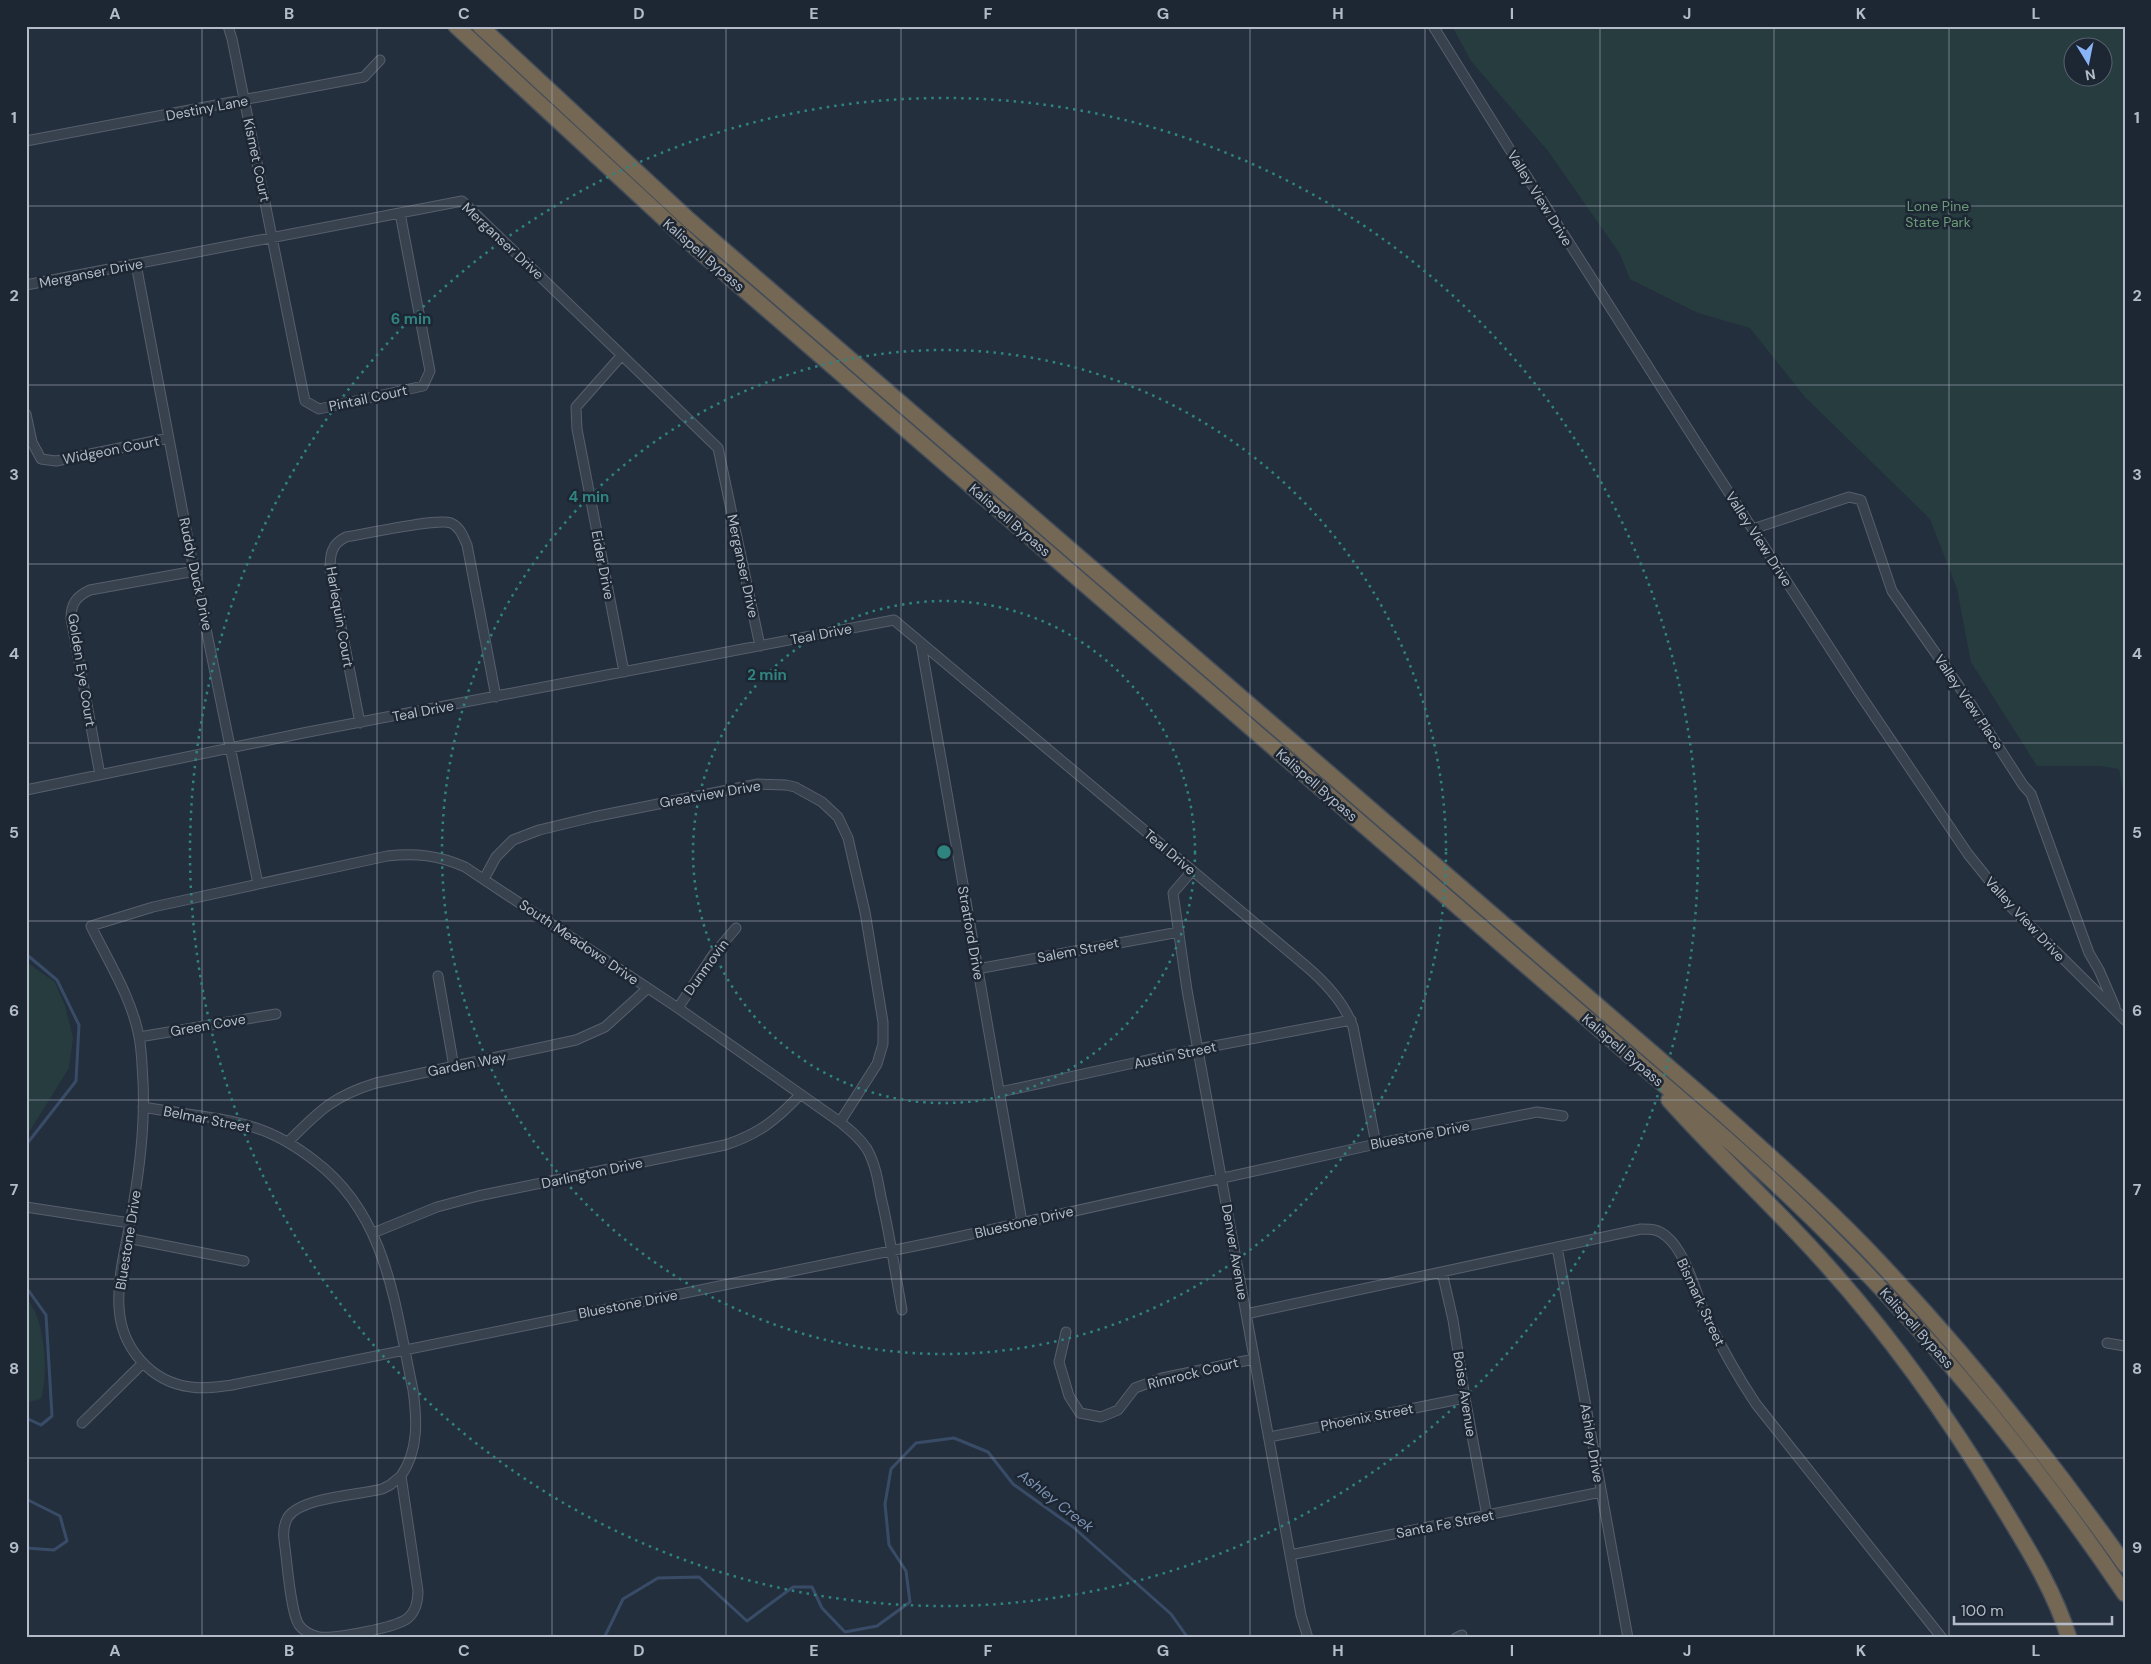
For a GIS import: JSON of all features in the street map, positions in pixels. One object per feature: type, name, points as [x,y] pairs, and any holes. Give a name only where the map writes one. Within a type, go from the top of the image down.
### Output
[{"type":"highway","name":"Kalispell Bypass","points":[[456,26],[704,255],[1634,1059],[1778,1186],[1835,1240],[1902,1310],[1961,1378],[2073,1520],[2125,1594]]},
{"type":"highway","name":"Kalispell Bypass","points":[[480,26],[689,220],[1708,1101],[1794,1178],[1889,1273],[1978,1372],[2055,1469],[2125,1565]]},
{"type":"highway","points":[[1634,1059],[1678,1110],[1824,1262],[1900,1354],[1944,1414],[2003,1508],[2051,1593],[2069,1638]]},
{"type":"street","name":"Kismet Court","points":[[228,26],[273,236]]},
{"type":"street","name":"Valley View Drive","points":[[1433,26],[1522,170],[1857,690],[1968,854],[1995,889],[2023,920],[2125,1020]]},
{"type":"street","name":"Destiny Lane","points":[[26,142],[364,77],[380,60]]},
{"type":"street","name":"Merganser Drive","points":[[26,286],[273,236],[462,201],[718,448],[760,646]]},
{"type":"street","name":"Pintail Court","points":[[273,236],[305,401],[319,409],[423,386],[430,371],[400,213]]},
{"type":"street","name":"Ruddy Duck Drive","points":[[136,264],[258,884]]},
{"type":"street","name":"Eider Drive","points":[[622,355],[576,408],[577,429],[624,672]]},
{"type":"street","name":"Widgeon Court","points":[[26,414],[32,442],[41,459],[56,461],[169,438]]},
{"type":"street","name":"Valley View Place","points":[[1753,529],[1850,497],[1861,500],[1892,591],[1965,695],[2023,785],[2031,794],[2089,953],[2099,970],[2117,1012]]},
{"type":"street","name":"Harlequin Court","points":[[360,722],[330,570],[332,549],[340,540],[346,537],[432,522],[450,523],[460,529],[467,545],[496,697]]},
{"type":"street","name":"Golden Eye Court","points":[[100,775],[71,618],[73,603],[78,597],[90,590],[195,571]]},
{"type":"street","name":"Teal Drive","points":[[26,790],[360,722],[894,620],[1332,990],[1351,1020],[1376,1144]]},
{"type":"street","name":"Stratford Drive","points":[[922,644],[1022,1222]]},
{"type":"street","name":"Greatview Drive","points":[[484,879],[496,857],[513,840],[539,830],[593,817],[758,784],[786,785],[804,791],[822,802],[844,827],[854,859],[883,1022],[883,1044],[877,1064],[840,1122]]},
{"type":"street","name":"South Meadows Drive","points":[[92,926],[153,907],[354,863],[410,854],[444,858],[465,867],[678,1008],[840,1122],[863,1143],[871,1157],[886,1218],[902,1310]]},
{"type":"street","name":"Denver Avenue","points":[[1192,871],[1173,893],[1178,932],[1302,1624],[1308,1638]]},
{"type":"street","name":"Bluestone Drive","points":[[92,926],[127,1000],[139,1037],[143,1107],[142,1135],[130,1224],[119,1285],[120,1315],[128,1344],[143,1363],[153,1372],[170,1382],[190,1387],[211,1388],[232,1385],[405,1351],[603,1308],[891,1251],[1376,1144],[1537,1112],[1563,1116]]},
{"type":"street","name":"Dunmovin","points":[[678,1008],[713,955],[736,928]]},
{"type":"street","name":"Salem Street","points":[[977,969],[1178,932]]},
{"type":"street","points":[[438,976],[454,1067]]},
{"type":"street","name":"Garden Way","points":[[288,1142],[331,1102],[356,1089],[587,1037],[605,1027],[648,988]]},
{"type":"street","name":"Green Cove","points":[[139,1037],[276,1014]]},
{"type":"street","name":"Austin Street","points":[[1000,1092],[1198,1049],[1351,1020]]},
{"type":"street","name":"Darlington Drive","points":[[373,1232],[437,1208],[478,1196],[725,1145],[760,1131],[778,1117],[800,1095]]},
{"type":"street","name":"Belmar Street","points":[[143,1107],[235,1122],[256,1128],[288,1142],[304,1152],[337,1180],[356,1201],[373,1232],[391,1286],[413,1390],[416,1426],[411,1456],[401,1476]]},
{"type":"street","points":[[26,1207],[130,1224]]},
{"type":"street","name":"Bismark Street","points":[[1246,1314],[1641,1229],[1656,1229],[1667,1236],[1682,1258],[1704,1312],[1730,1366],[1756,1404],[1942,1638]]},
{"type":"street","points":[[127,1238],[244,1261]]},
{"type":"street","name":"Ashley Drive","points":[[1557,1247],[1628,1638]]},
{"type":"street","name":"Boise Avenue","points":[[1442,1272],[1453,1320],[1465,1398],[1487,1516]]},
{"type":"street","name":"Rimrock Court","points":[[1066,1332],[1060,1362],[1069,1396],[1080,1413],[1101,1417],[1118,1410],[1135,1388],[1162,1378],[1254,1359]]},
{"type":"street","points":[[2107,1343],[2125,1346]]},
{"type":"street","points":[[82,1423],[143,1363]]},
{"type":"street","name":"Phoenix Street","points":[[1269,1437],[1465,1398]]},
{"type":"street","points":[[401,1476],[418,1591],[416,1607],[406,1620],[391,1626],[341,1636],[325,1637],[310,1634],[299,1625],[293,1602],[284,1540],[288,1517],[308,1504],[382,1489],[401,1476]]},
{"type":"street","name":"Santa Fe Street","points":[[1290,1555],[1601,1492]]},
{"type":"green space","name":"Lone Pine State Park","points":[[1452,26],[2125,26],[2125,803],[2119,769],[2100,766],[2037,766],[1971,662],[1957,589],[1930,519],[1805,397],[1750,328],[1698,313],[1630,279],[1620,254],[1548,151],[1471,61]]},
{"type":"green space","points":[[26,962],[55,982],[65,1006],[73,1038],[69,1068],[26,1137]]},
{"type":"green space","points":[[26,1298],[37,1318],[44,1346],[45,1361],[41,1399],[28,1402]]},
{"type":"waterway","name":"Ashley Creek","points":[[26,954],[57,980],[79,1025],[76,1081],[26,1145]]},
{"type":"waterway","name":"Ashley Creek","points":[[26,1287],[46,1315],[52,1416],[41,1425],[26,1418]]},
{"type":"waterway","name":"Ashley Creek","points":[[604,1638],[623,1599],[658,1578],[699,1577],[747,1621],[793,1587],[812,1587],[822,1608],[845,1632],[877,1626],[910,1602],[906,1571],[889,1545],[885,1504],[891,1469],[916,1443],[954,1438],[988,1452],[1013,1484],[1073,1527],[1171,1614],[1188,1638]]},
{"type":"waterway","name":"Ashley Creek","points":[[26,1499],[60,1516],[67,1541],[54,1550],[26,1548]]}]
